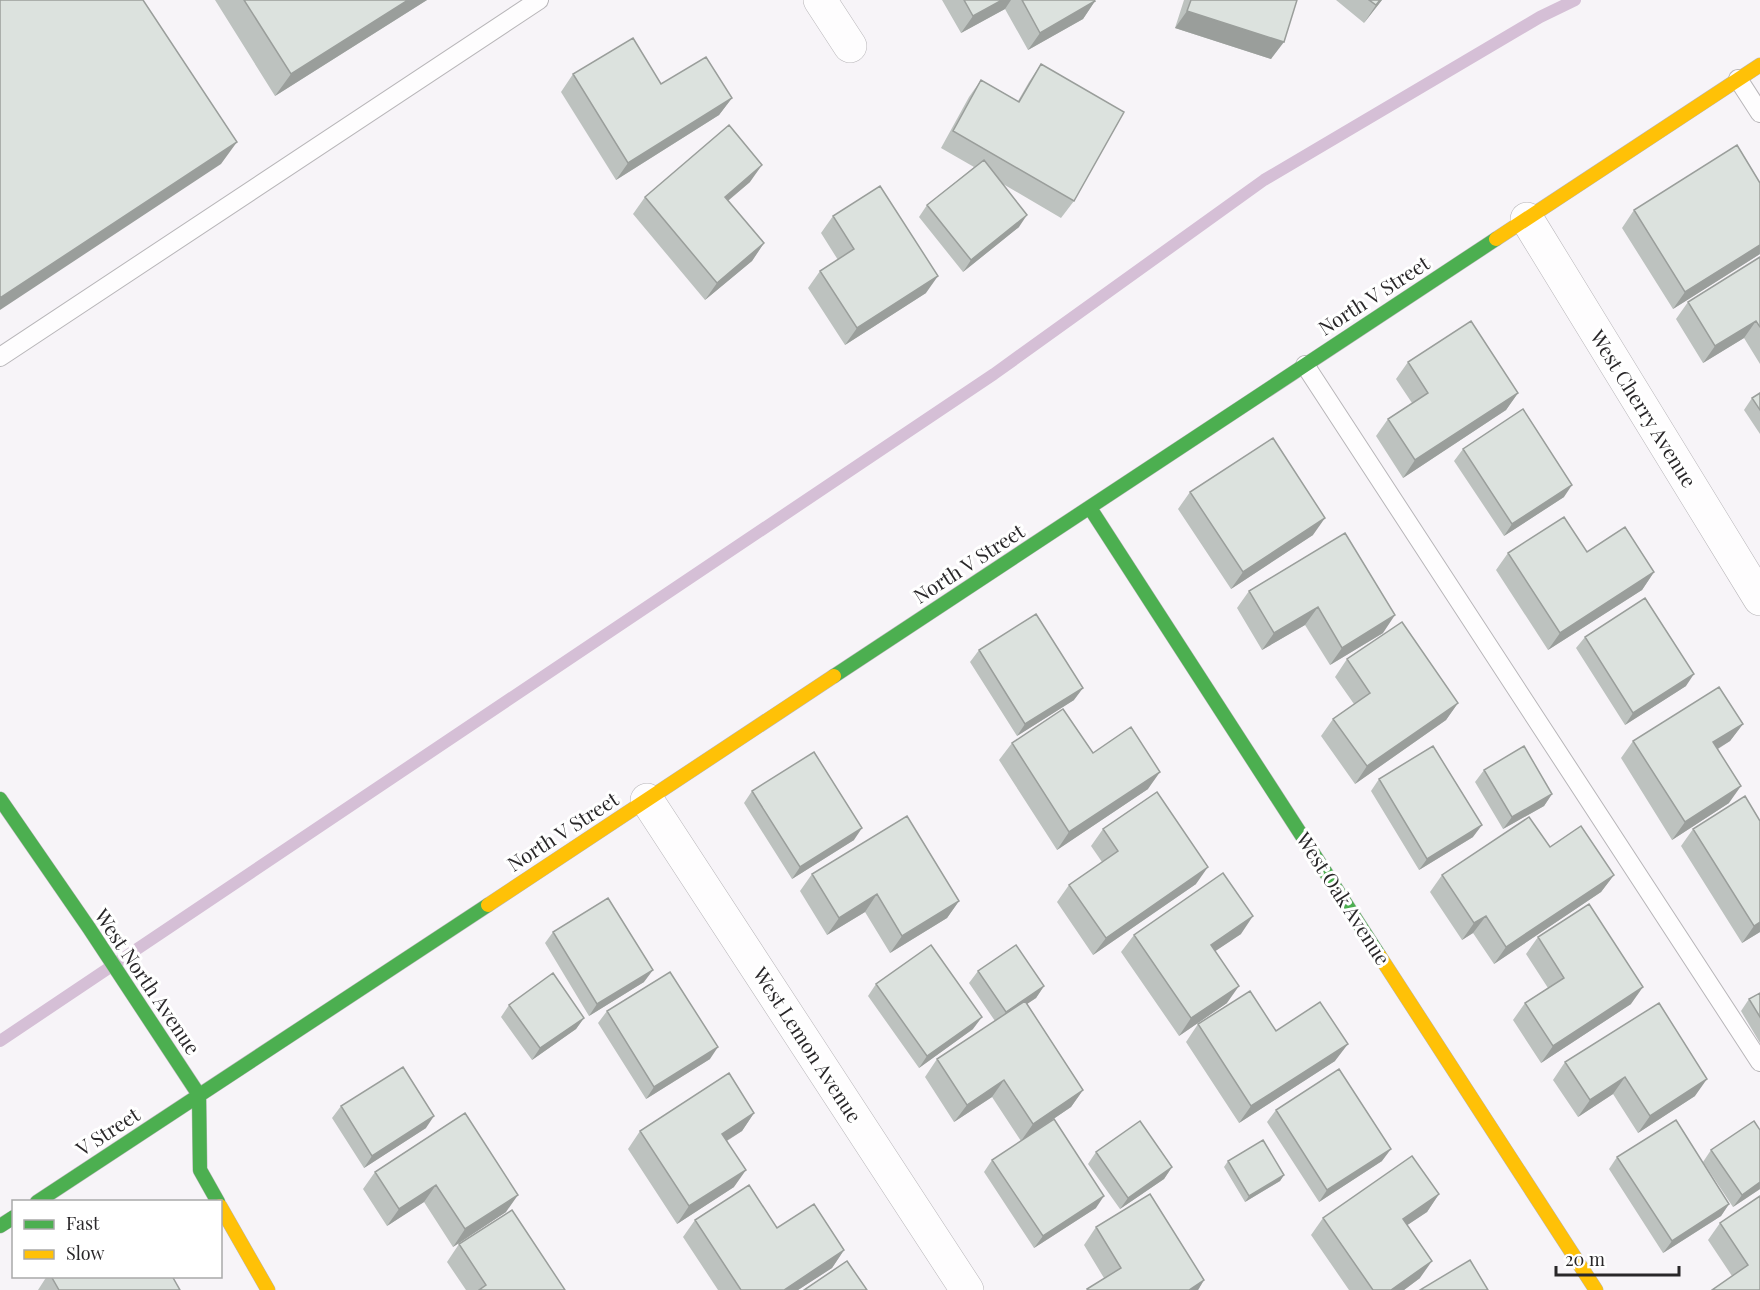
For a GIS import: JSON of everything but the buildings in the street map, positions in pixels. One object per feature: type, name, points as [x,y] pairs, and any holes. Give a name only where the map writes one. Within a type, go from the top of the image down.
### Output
[{"type":"street","points":[[820,0],[850,46]]},
{"type":"street","name":"North V Street","points":[[199,1095],[1760,64]]},
{"type":"street","name":"West Cherry Avenue","points":[[1527,219],[1760,599]]},
{"type":"street","name":"West Oak Avenue","points":[[1090,508],[1596,1290]]},
{"type":"street","name":"West North Avenue","points":[[0,799],[89,928],[199,1095]]},
{"type":"street","name":"West Lemon Avenue","points":[[646,800],[967,1290]]},
{"type":"street","points":[[199,1095],[200,1170],[217,1200]]},
{"type":"street","name":"V Street","points":[[40,1200],[199,1095]]},
{"type":"street","points":[[222,1210],[268,1290]]},
{"type":"lane","points":[[0,357],[539,0]]},
{"type":"lane","points":[[1738,79],[1760,113]]},
{"type":"lane","points":[[1305,365],[1760,1062]]},
{"type":"waterway","points":[[0,1041],[994,374],[1264,180],[1540,17],[1575,0]]},
{"type":"traffic: fast","points":[[834,676],[1496,239]]},
{"type":"traffic: fast","points":[[1090,508],[1379,955]]},
{"type":"traffic: fast","points":[[0,799],[89,928],[199,1095],[200,1170],[217,1200]]},
{"type":"traffic: fast","points":[[40,1200],[488,905]]},
{"type":"traffic: fast","points":[[0,1226],[12,1218]]},
{"type":"traffic: slow","points":[[1496,239],[1760,65]]},
{"type":"traffic: slow","points":[[488,905],[834,676]]},
{"type":"traffic: slow","points":[[1379,955],[1596,1290]]},
{"type":"traffic: slow","points":[[222,1210],[268,1290]]}]
